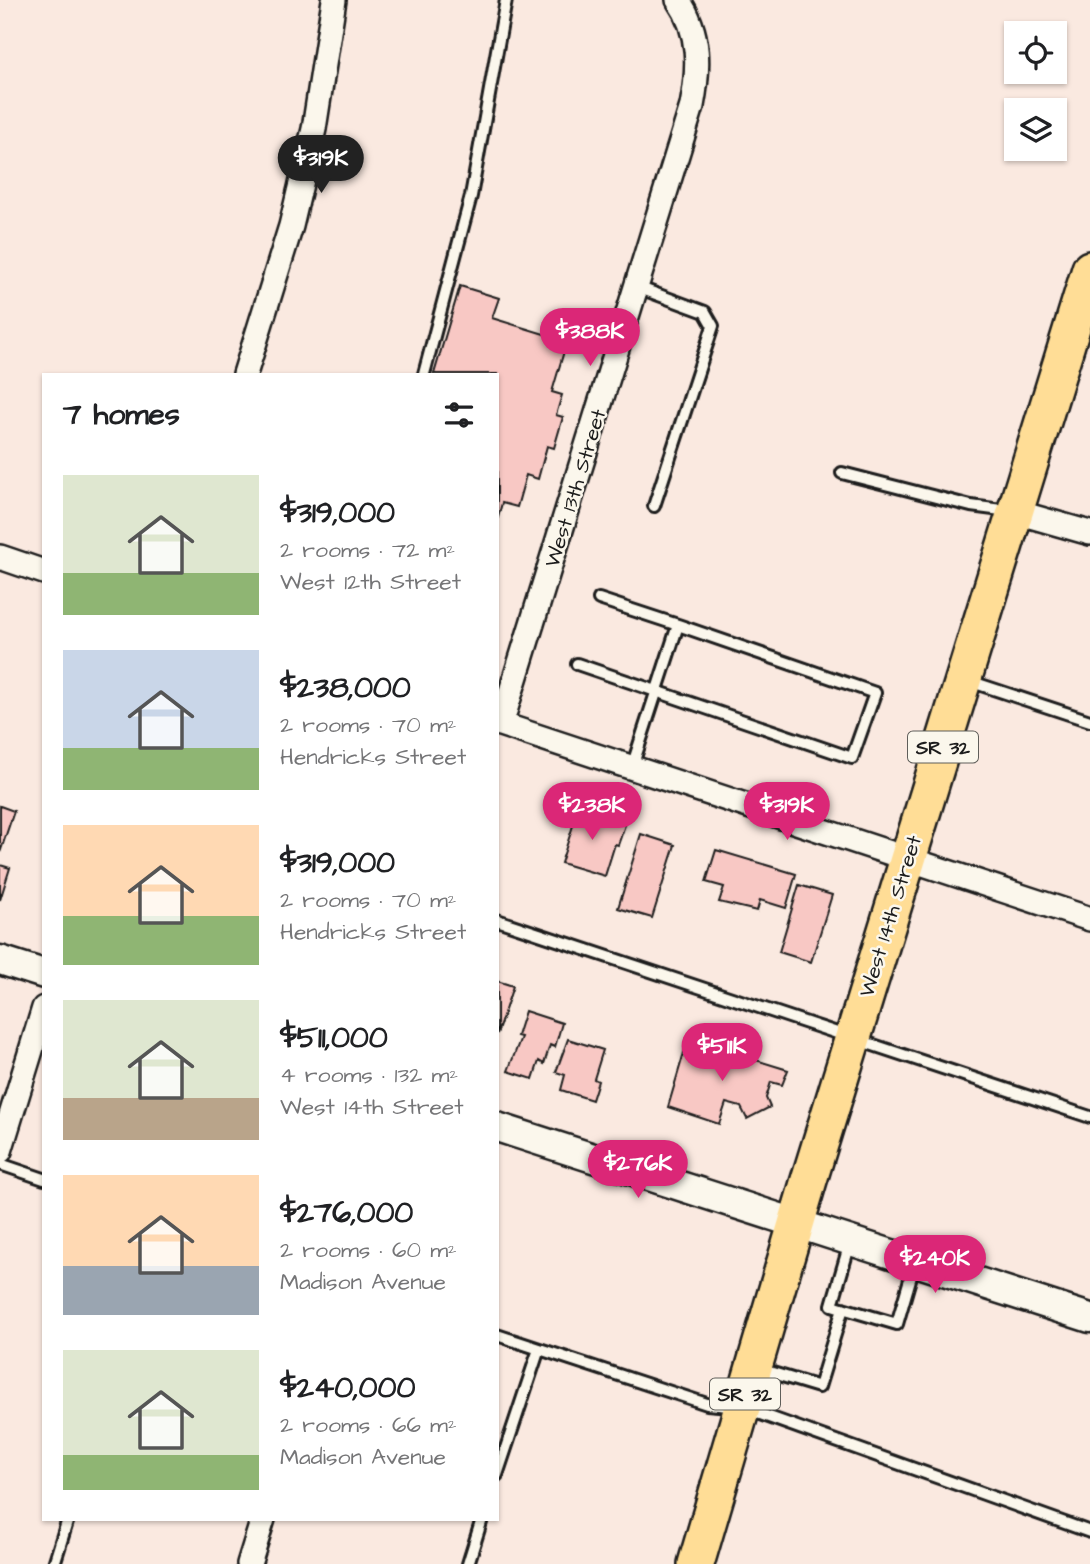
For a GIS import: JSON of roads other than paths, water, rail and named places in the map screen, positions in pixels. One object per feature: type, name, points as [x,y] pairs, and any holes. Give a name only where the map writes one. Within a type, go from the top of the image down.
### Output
[{"type":"main road","name":"West 14th Street","points":[[696,1564],[795,1224],[963,679],[1078,323],[1090,269]]},
{"type":"street","points":[[245,373],[291,226],[314,129],[334,0]]},
{"type":"street","name":"West 13th Street","points":[[499,723],[637,287],[698,76],[696,45],[681,4]]},
{"type":"street","points":[[1016,512],[1090,533]]},
{"type":"street","points":[[0,558],[42,571]]},
{"type":"street","points":[[499,723],[1090,919]]},
{"type":"street","points":[[0,961],[42,973]]},
{"type":"street","points":[[0,1151],[42,1014]]},
{"type":"street","points":[[499,1128],[1090,1318]]},
{"type":"street","points":[[249,1564],[262,1521]]},
{"type":"lane","points":[[424,373],[471,196],[506,0]]},
{"type":"lane","points":[[637,287],[705,312],[713,326],[654,506]]},
{"type":"lane","points":[[842,473],[971,506],[1016,512]]},
{"type":"lane","points":[[577,664],[852,758],[874,693],[599,598]]},
{"type":"lane","points":[[632,767],[678,625]]},
{"type":"lane","points":[[963,679],[1090,721]]},
{"type":"lane","points":[[499,921],[1090,1117]]},
{"type":"lane","points":[[0,1164],[42,1179]]},
{"type":"lane","points":[[850,1242],[832,1305],[897,1324],[915,1262]]},
{"type":"lane","points":[[753,1367],[819,1387],[844,1308]]},
{"type":"lane","points":[[499,1336],[707,1404],[741,1407],[1090,1532]]},
{"type":"lane","points":[[499,1469],[539,1349]]},
{"type":"lane","points":[[54,1564],[67,1521]]},
{"type":"lane","points":[[468,1564],[481,1521]]}]
